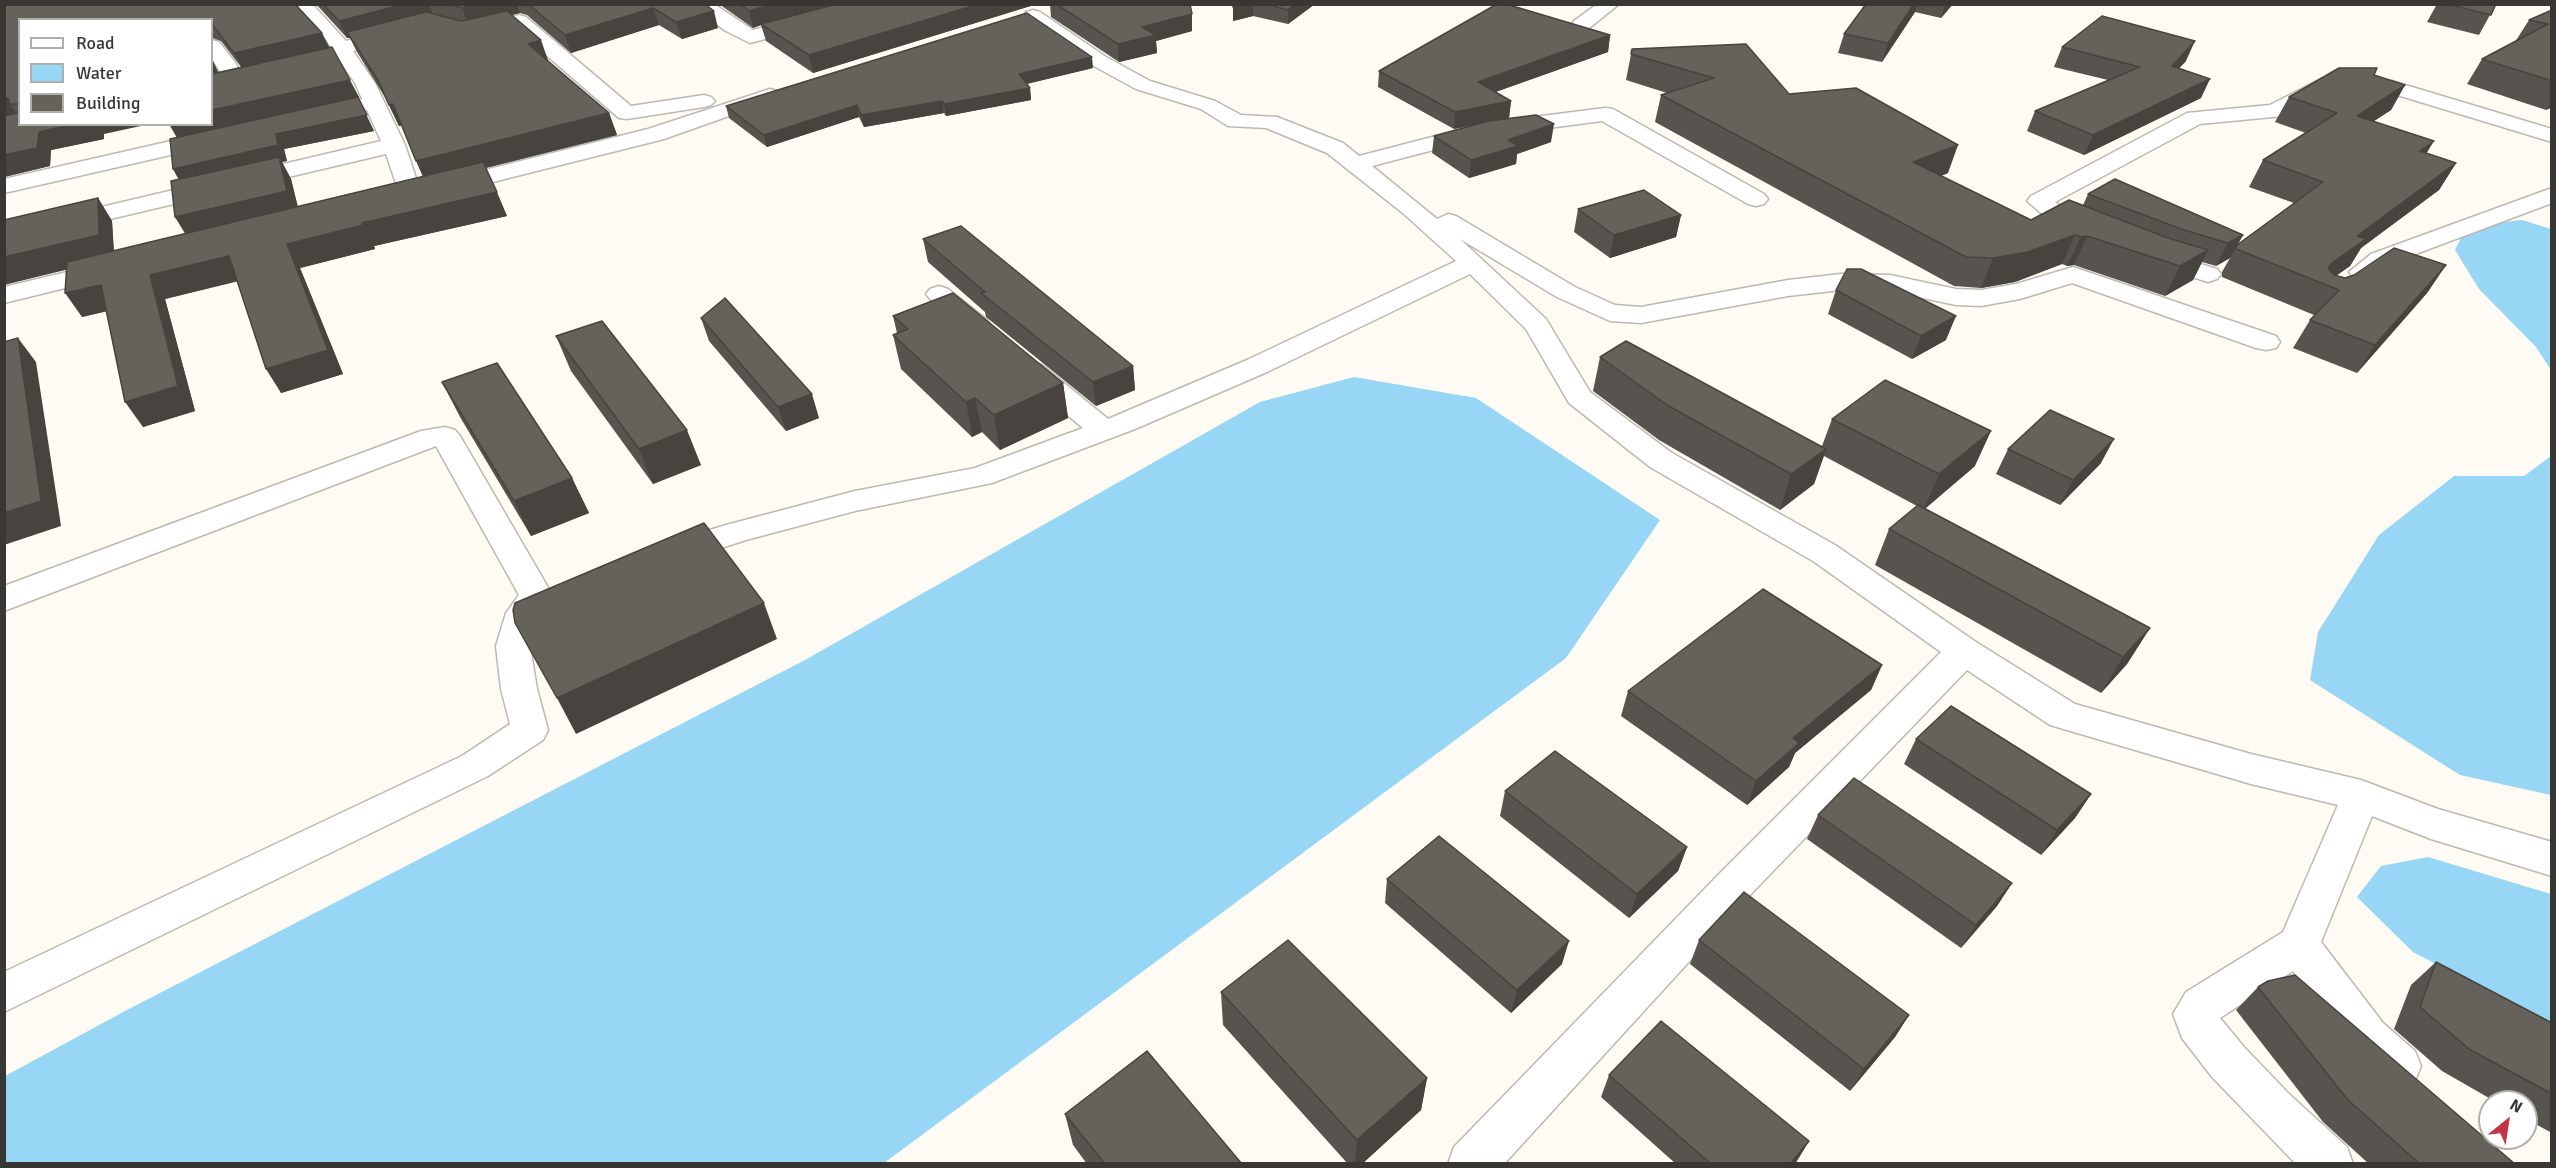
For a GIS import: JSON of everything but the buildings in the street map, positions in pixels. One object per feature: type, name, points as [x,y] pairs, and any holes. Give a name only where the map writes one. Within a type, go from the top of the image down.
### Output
[{"type":"street","points":[[296,4],[307,10],[333,36],[375,102],[394,145],[399,199],[611,147],[792,88]]},
{"type":"street","points":[[701,4],[730,26],[750,37],[876,4]]},
{"type":"street","points":[[1581,25],[1610,4]]},
{"type":"street","points":[[1034,15],[1099,61],[1143,85],[1208,105],[1236,121],[1269,122],[1335,148],[1412,208],[1473,262],[1537,325],[1579,397],[1661,460],[1824,553],[1964,651],[2063,715],[2251,769],[2361,795],[2431,823],[2552,859]]},
{"type":"street","points":[[469,33],[519,21],[627,113],[734,95],[759,98]]},
{"type":"street","points":[[323,60],[413,29]]},
{"type":"street","points":[[213,47],[227,65],[228,83],[258,76]]},
{"type":"street","points":[[2111,240],[2069,224],[2039,201],[2195,118],[2275,111],[2321,85],[2385,85],[2552,136]]},
{"type":"street","points":[[294,120],[375,102]]},
{"type":"street","points":[[1355,164],[1486,130],[1605,114],[1756,199]]},
{"type":"street","points":[[4,186],[236,134]]},
{"type":"street","points":[[4,237],[394,145]]},
{"type":"street","points":[[2345,284],[2380,259],[2552,195]]},
{"type":"street","points":[[1412,208],[1451,222],[1566,292],[1610,313],[1641,315],[1788,288],[1841,282],[1890,283],[1956,297],[1981,297],[2020,291],[2073,275],[2266,342]]},
{"type":"street","points":[[2514,209],[2552,221]]},
{"type":"street","points":[[2132,248],[2208,274]]},
{"type":"street","points":[[651,560],[737,532],[855,501],[981,476],[1104,431],[1257,366],[1473,262]]},
{"type":"street","points":[[4,296],[132,264]]},
{"type":"street","points":[[939,294],[1104,431]]},
{"type":"street","points":[[4,599],[431,437],[445,436],[546,593],[523,614],[513,646],[519,689],[530,730],[475,766],[4,993]]},
{"type":"street","points":[[1471,1164],[1728,891],[1964,651]]},
{"type":"street","points":[[2330,1164],[2272,1109],[2228,1062],[2198,1024],[2195,1014],[2201,1006],[2299,945],[2361,795]]},
{"type":"street","points":[[2299,945],[2367,1038],[2428,1092]]},
{"type":"water","points":[[2522,220],[2551,229],[2551,370],[2536,347],[2479,289],[2455,250],[2467,226]]},
{"type":"water","points":[[1354,377],[1476,398],[1660,520],[1566,658],[884,1163],[5,1163],[5,1076],[125,1011],[805,660],[1260,402]]},
{"type":"water","points":[[2551,456],[2551,795],[2460,775],[2310,680],[2318,632],[2379,535],[2454,476],[2524,476]]},
{"type":"water","points":[[2428,857],[2551,894],[2551,1028],[2506,1001],[2413,952],[2357,897],[2381,866]]}]
